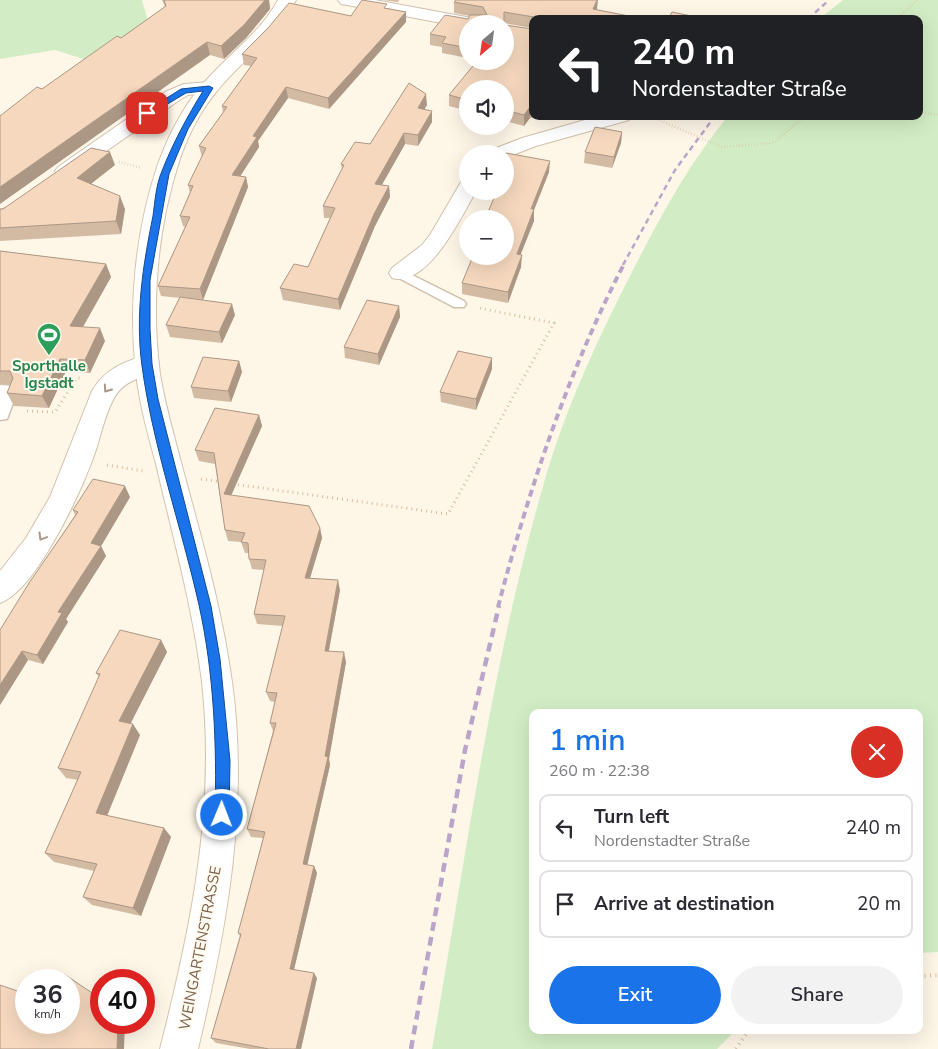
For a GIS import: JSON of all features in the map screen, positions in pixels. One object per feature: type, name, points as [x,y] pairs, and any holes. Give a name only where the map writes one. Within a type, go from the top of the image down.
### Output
[{"type":"street","name":"WEINGARTENSTRASSE","points":[[179,1049],[204,939],[217,862],[222,815],[223,761],[220,713],[208,623],[147,364],[145,280],[165,174],[184,129],[209,88],[274,20],[287,0]]},
{"type":"street","points":[[347,0],[459,21]]},
{"type":"street","points":[[49,182],[174,95],[191,89],[209,88]]},
{"type":"street","points":[[514,148],[608,120]]},
{"type":"street","points":[[400,273],[430,250],[439,239],[461,200]]},
{"type":"street","points":[[0,591],[24,565],[53,518],[79,461],[100,399],[106,388],[117,377],[133,368],[147,364]]},
{"type":"lane","points":[[400,273],[459,304]]},
{"type":"lane","points":[[0,390],[11,390],[2,415]]},
{"type":"path","points":[[901,15],[917,0]]},
{"type":"path","points":[[923,113],[938,116]]},
{"type":"path","points":[[659,120],[722,147],[774,143],[800,120]]},
{"type":"path","points":[[89,154],[165,174]]},
{"type":"path","points":[[79,461],[448,514],[554,323],[459,304]]},
{"type":"path","points":[[923,976],[938,975]]},
{"type":"path","points":[[736,1049],[746,1034]]},
{"type":"green space","points":[[0,0],[142,0],[150,28],[96,63],[55,50],[0,59]]},
{"type":"green space","points":[[843,0],[938,0],[938,952],[923,953],[923,709],[529,709],[529,1034],[732,1034],[717,1049],[432,1049],[482,757],[511,612],[528,540],[556,443],[566,417],[586,367],[644,248],[689,170],[725,120],[923,120],[923,15],[824,15]]},
{"type":"building","points":[[164,0],[265,0],[244,25],[221,46],[207,42],[0,187],[0,116],[37,87],[42,89],[117,36],[121,38],[166,6]]},
{"type":"building","points":[[362,0],[387,4],[384,8],[406,12],[328,98],[286,87],[253,136],[257,137],[232,175],[246,177],[200,289],[158,286],[190,217],[180,216],[193,186],[188,185],[206,148],[199,146],[227,107],[222,106],[257,58],[242,54],[289,3],[351,16]]},
{"type":"building","points":[[456,0],[597,0],[593,9],[624,15],[529,16],[504,12],[504,15],[487,15],[483,7],[454,2]]},
{"type":"building","points":[[672,12],[686,15],[670,15]]},
{"type":"building","points":[[445,15],[459,17],[459,46],[442,43],[446,37],[430,34]]},
{"type":"building","points":[[514,26],[529,29],[529,108],[524,115],[514,112],[514,80],[461,80],[470,70],[514,70]]},
{"type":"building","points":[[409,83],[426,94],[418,108],[432,111],[418,135],[404,133],[375,184],[389,186],[374,214],[338,299],[280,288],[294,264],[308,267],[335,208],[323,206],[344,165],[341,164],[355,142],[370,144]]},
{"type":"building","points":[[459,83],[459,98],[449,95]]},
{"type":"building","points":[[595,127],[622,132],[614,157],[585,152]]},
{"type":"building","points":[[91,148],[110,152],[77,178],[120,196],[116,221],[0,228],[0,209],[3,209]]},
{"type":"building","points":[[514,154],[550,161],[531,209],[534,209],[517,254],[522,255],[508,292],[462,283],[469,265],[514,265],[514,210],[489,210],[493,200],[514,200]]},
{"type":"building","points":[[0,251],[106,264],[70,326],[100,328],[85,360],[60,359],[42,396],[7,393],[13,378],[10,371],[0,371]]},
{"type":"building","points":[[180,297],[232,304],[219,332],[166,325]]},
{"type":"building","points":[[367,300],[399,306],[378,354],[344,347]]},
{"type":"building","points":[[458,351],[492,358],[476,399],[440,392]]},
{"type":"building","points":[[203,357],[239,361],[228,391],[191,387]]},
{"type":"building","points":[[215,408],[259,415],[224,494],[309,506],[320,528],[305,578],[338,580],[325,651],[344,652],[325,756],[328,757],[303,864],[314,866],[290,969],[314,973],[296,1049],[269,1049],[211,1038],[241,934],[238,933],[265,832],[247,829],[276,723],[270,723],[277,693],[266,692],[285,616],[254,614],[266,560],[249,559],[248,543],[241,542],[245,533],[225,530],[214,453],[195,450]]},
{"type":"building","points":[[93,479],[125,486],[91,543],[101,546],[58,612],[62,613],[37,655],[22,651],[0,685],[0,630],[29,583],[78,512],[73,510]]},
{"type":"building","points":[[120,630],[161,640],[119,721],[133,724],[96,813],[164,828],[133,908],[83,897],[97,864],[45,853],[81,772],[58,768],[100,674],[96,673]]},
{"type":"building","points":[[0,985],[15,990],[15,1034],[80,1034],[80,985],[90,992],[90,1034],[118,1034],[117,1049],[0,1049]]},
{"type":"railway","points":[[812,15],[829,0]]},
{"type":"railway","points":[[623,265],[675,170],[712,120]]},
{"type":"railway","points":[[498,607],[523,519],[552,432],[585,347],[624,264]]},
{"type":"railway","points":[[411,1049],[465,750],[499,606]]},
{"type":"place","name":"Sporthalle Igstadt","points":[[49,356]]},
{"type":"route","points":[[147,113],[184,90],[209,88],[184,129],[165,174],[145,280],[145,329],[147,364],[153,399],[205,606],[214,659],[223,761],[222,815]]}]
